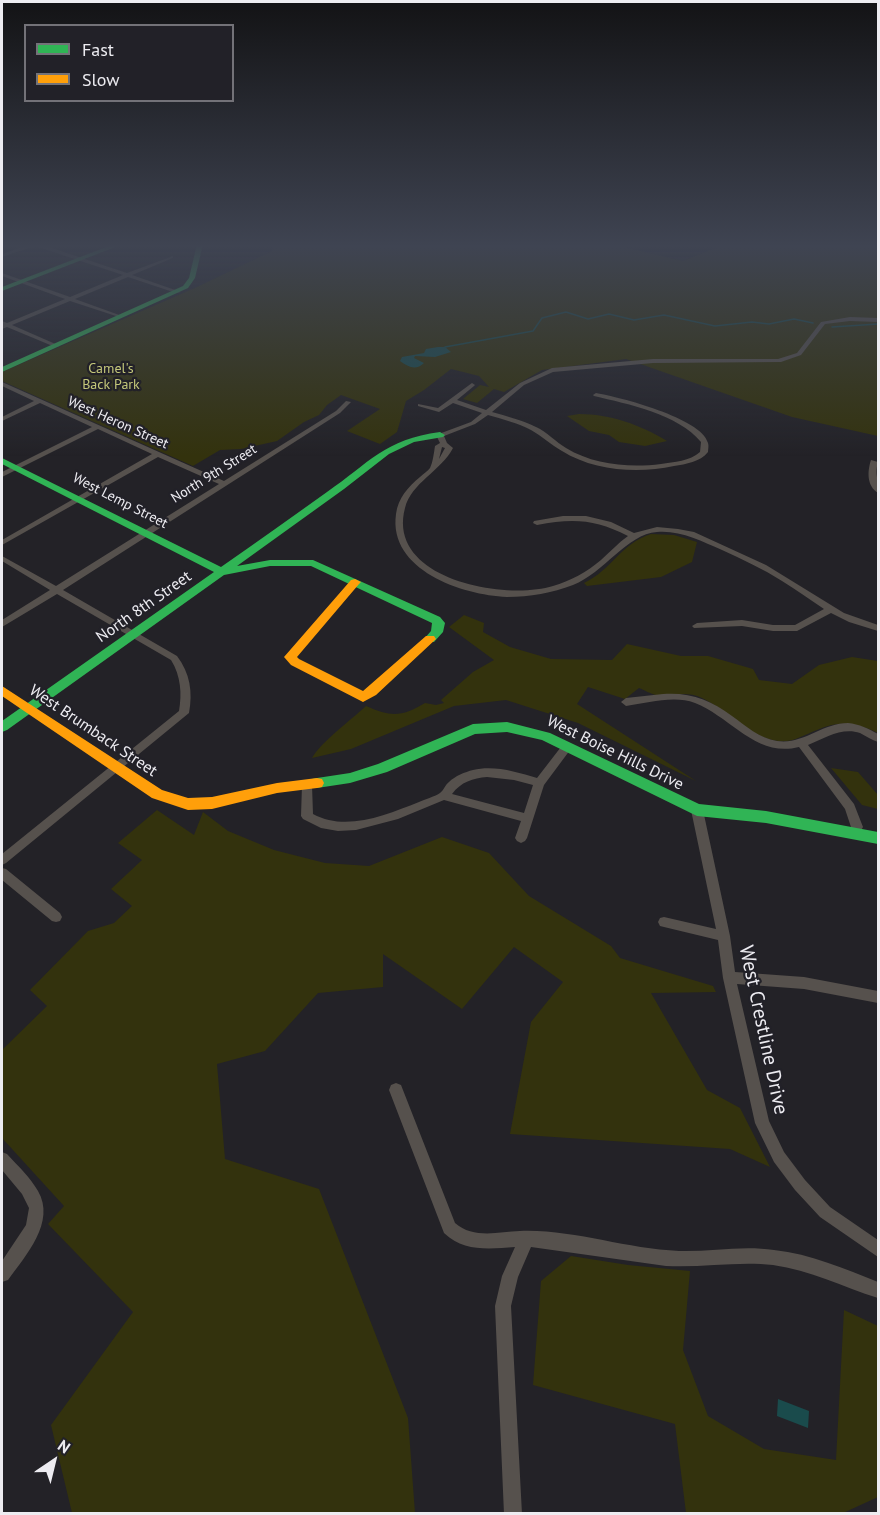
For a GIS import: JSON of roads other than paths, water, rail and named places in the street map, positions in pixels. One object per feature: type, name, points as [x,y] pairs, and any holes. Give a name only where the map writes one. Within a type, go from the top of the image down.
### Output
[{"type":"street","points":[[3,325],[30,315]]},
{"type":"street","points":[[114,315],[120,317]]},
{"type":"street","points":[[2,370],[125,315]]},
{"type":"street","name":"North 8th Street","points":[[2,727],[305,513],[314,513],[337,499],[392,453],[462,429],[488,413],[522,384],[552,370],[652,360],[737,363],[779,361],[799,354],[824,323],[850,319],[879,320]]},
{"type":"street","points":[[3,325],[57,345]]},
{"type":"street","name":"West Heron Street","points":[[2,384],[225,484]]},
{"type":"street","points":[[420,405],[439,410],[472,385]]},
{"type":"street","points":[[452,401],[536,429],[555,445],[584,459],[616,467],[651,468],[675,465],[702,455],[706,448],[706,442],[700,433],[678,422],[612,397],[596,395]]},
{"type":"street","points":[[2,419],[39,401]]},
{"type":"street","name":"North 9th Street","points":[[2,624],[338,412],[348,402]]},
{"type":"street","points":[[2,475],[97,426]]},
{"type":"street","points":[[438,438],[439,446],[433,467],[402,504],[398,522],[401,540],[413,558],[436,576],[458,585],[511,593],[564,586],[594,570],[632,535],[663,529],[699,536],[763,566],[829,610],[879,628]]},
{"type":"street","points":[[2,543],[158,454]]},
{"type":"street","name":"West Lemp Street","points":[[2,461],[223,572]]},
{"type":"street","points":[[874,462],[871,474],[879,491]]},
{"type":"street","points":[[537,523],[560,517],[586,517],[609,523],[632,535]]},
{"type":"street","points":[[2,558],[172,657],[181,667],[187,700],[184,713],[2,861]]},
{"type":"street","points":[[223,572],[270,563],[316,564],[355,582],[436,620],[440,626],[429,639],[363,697],[295,662],[290,657],[355,582]]},
{"type":"street","points":[[697,626],[742,623],[773,628],[797,628],[829,610]]},
{"type":"street","points":[[642,689],[648,700]]},
{"type":"street","name":"West Brumback Street","points":[[2,690],[117,767],[168,798]]},
{"type":"street","points":[[626,702],[674,696],[698,701],[760,740],[781,745],[801,744],[837,727],[862,730],[879,738]]},
{"type":"street","name":"West Boise Hills Drive","points":[[168,798],[188,804],[212,803],[277,788],[360,775],[382,768],[453,736],[489,726],[527,730],[568,746],[697,810],[766,817],[879,838]]},
{"type":"street","points":[[801,744],[850,807],[857,826],[854,833]]},
{"type":"street","points":[[521,838],[539,783],[568,746]]},
{"type":"street","points":[[307,785],[307,816],[324,825],[360,826],[375,823],[444,796],[454,784],[475,774],[496,772],[539,783]]},
{"type":"street","points":[[444,796],[527,818]]},
{"type":"street","name":"West Crestline Drive","points":[[697,810],[724,936],[729,978],[762,1122],[779,1157],[800,1185],[825,1212],[879,1249]]},
{"type":"street","points":[[2,873],[56,916]]},
{"type":"street","points":[[664,922],[724,936]]},
{"type":"street","points":[[729,978],[779,978],[832,986],[879,997]]},
{"type":"street","points":[[396,1090],[449,1228],[455,1236],[465,1240],[526,1239],[570,1242],[620,1253],[668,1258],[757,1256],[811,1264],[879,1290]]},
{"type":"street","points":[[2,1159],[35,1200],[38,1212],[24,1245],[2,1274]]},
{"type":"street","points":[[513,1514],[503,1306],[510,1276],[526,1239]]},
{"type":"water","points":[[445,347],[451,352],[435,357],[415,356],[414,358],[424,363],[415,367],[400,361],[402,357],[424,353],[426,349]]},
{"type":"water","points":[[778,1399],[809,1411],[808,1428],[777,1416]]},
{"type":"waterway","points":[[445,347],[533,331],[542,318],[555,315]]},
{"type":"waterway","points":[[574,315],[588,319],[606,315]]},
{"type":"waterway","points":[[612,315],[634,320],[664,315],[715,326],[752,322],[769,324],[794,319],[813,323]]},
{"type":"waterway","points":[[832,327],[878,324]]},
{"type":"park label","name":"Camel's Back Park","points":[[111,378]]}]
